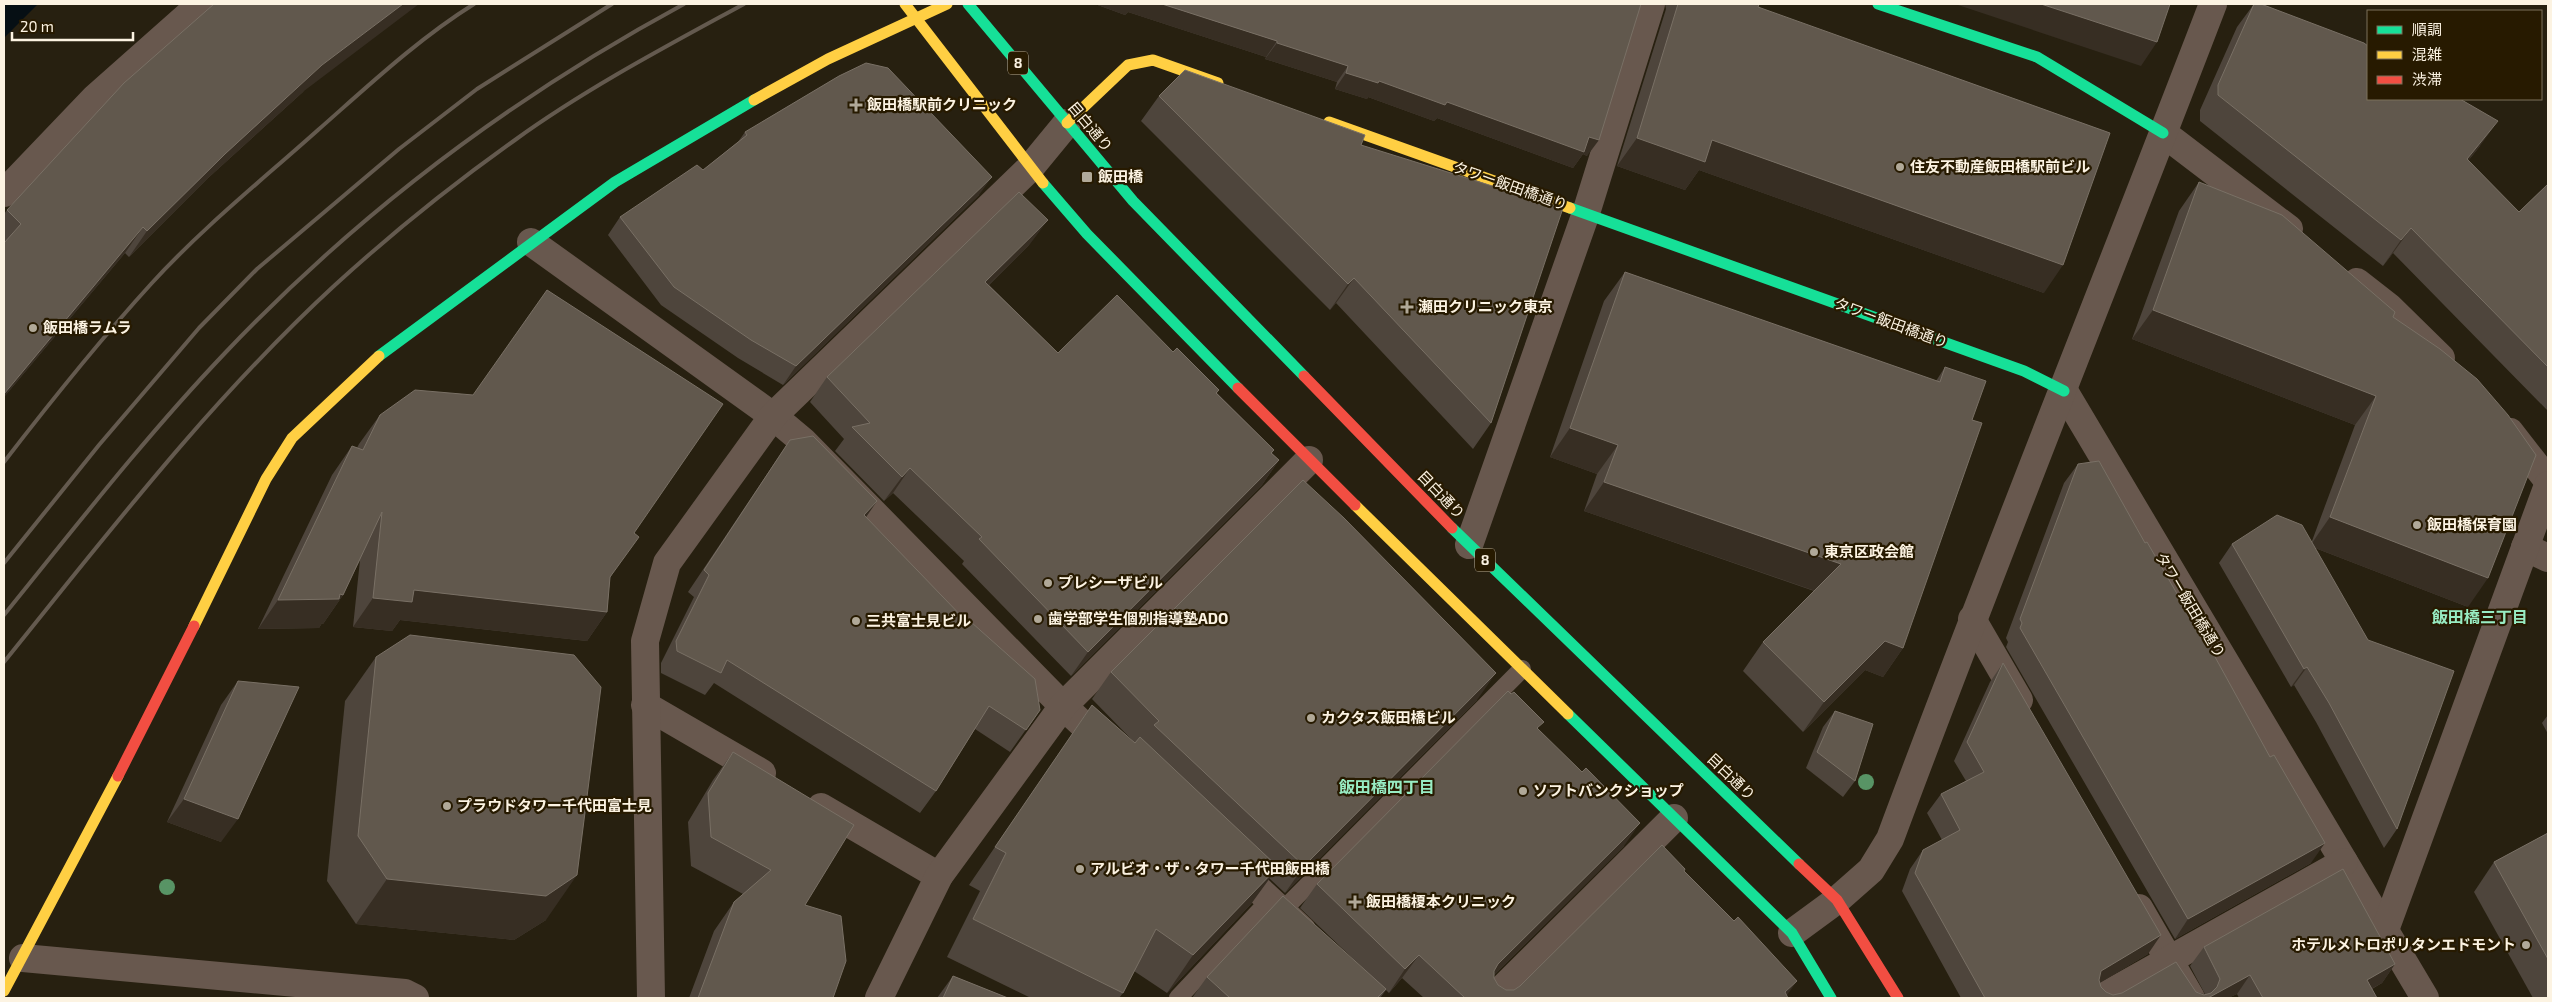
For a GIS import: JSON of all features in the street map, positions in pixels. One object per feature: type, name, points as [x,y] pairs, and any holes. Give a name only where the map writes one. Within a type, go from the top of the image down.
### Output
[{"type":"main road","points":[[905,4],[1030,168],[1087,234],[1308,460],[1792,932],[1831,998]]},
{"type":"main road","points":[[4,991],[178,659],[266,479],[292,438],[385,350],[616,182],[706,126],[828,59],[947,4]]},
{"type":"main road","name":"目白通り","points":[[968,4],[1133,201],[1469,545],[1837,900],[1898,998]]},
{"type":"main road","points":[[1878,4],[2037,57],[2164,133]]},
{"type":"main road","points":[[1067,123],[1128,65],[1153,60],[1228,87]]},
{"type":"main road","name":"タワー飯田橋通り","points":[[1322,120],[2024,371],[2064,391]]},
{"type":"street","points":[[4,193],[95,98],[201,4]]},
{"type":"street","points":[[1469,545],[1586,213],[1651,4]]},
{"type":"street","points":[[1792,932],[1837,900],[1871,870],[1890,839],[1972,619],[2064,391],[2213,4]]},
{"type":"street","points":[[651,998],[645,641],[667,563],[773,416],[1030,168],[1067,123]]},
{"type":"street","points":[[2164,133],[2312,247]]},
{"type":"street","points":[[531,242],[773,416],[804,442],[1062,706],[1127,766]]},
{"type":"street","points":[[2335,265],[2389,306],[2459,376]]},
{"type":"street","name":"タワー飯田橋通り","points":[[2064,391],[2425,998]]},
{"type":"street","points":[[2494,412],[2548,481]]},
{"type":"street","points":[[879,998],[939,876],[1062,706],[1308,460]]},
{"type":"street","points":[[2384,930],[2536,552],[2548,485]]},
{"type":"street","points":[[1972,619],[2030,719]]},
{"type":"street","points":[[645,705],[939,876]]},
{"type":"street","points":[[1493,998],[1674,818]]},
{"type":"street","points":[[1213,847],[1317,944]]},
{"type":"street","points":[[2101,998],[2344,862]]},
{"type":"street","points":[[2124,883],[2191,998]]},
{"type":"street","points":[[22,958],[405,993],[415,998]]},
{"type":"lane","points":[[1178,998],[1522,669]]},
{"type":"shaded area","points":[[4,4],[38,4],[4,38]]},
{"type":"building","points":[[214,4],[403,4],[322,65],[225,154],[147,231],[143,227],[4,394],[4,243],[21,224],[7,210],[124,83]]},
{"type":"building","points":[[1162,4],[1641,4],[1599,140],[1589,137],[1584,152],[1447,102],[1445,105],[1379,81],[1378,83],[1346,73],[1348,66]]},
{"type":"building","points":[[1678,4],[1759,4],[1758,7],[2110,133],[2063,265],[1712,140],[1705,162],[1637,138]]},
{"type":"building","points":[[2041,4],[2170,4],[2157,42]]},
{"type":"building","points":[[2254,4],[2261,4],[2367,45],[2367,100],[2462,100],[2498,121],[2467,159],[2519,212],[2548,184],[2548,367],[2411,228],[2401,240],[2218,95],[2218,85]]},
{"type":"building","points":[[866,63],[888,68],[992,177],[796,366],[751,340],[674,287],[620,217],[697,165],[703,170],[747,135],[745,132],[839,76]]},
{"type":"building","points":[[1185,70],[1365,135],[1361,145],[1563,208],[1491,423],[1354,278],[1348,284],[1159,96]]},
{"type":"building","points":[[2199,182],[2282,215],[2395,312],[2393,317],[2440,349],[2477,379],[2508,415],[2536,455],[2488,578],[2330,517],[2376,396],[2153,310]]},
{"type":"building","points":[[1019,192],[1048,220],[985,282],[1058,353],[1117,295],[1173,352],[1177,348],[1219,390],[1216,393],[1274,450],[1271,453],[1279,460],[1088,652],[979,539],[982,537],[910,468],[902,477],[852,427],[870,423],[827,377]]},
{"type":"building","name":"東京区政会館","points":[[1625,272],[1940,382],[1945,367],[1986,381],[1972,420],[1982,423],[1903,648],[1885,641],[1824,702],[1763,642],[1841,564],[1604,482],[1618,445],[1570,428]]},
{"type":"building","points":[[547,290],[723,404],[634,533],[639,537],[610,577],[607,612],[414,590],[412,602],[373,598],[382,512],[343,595],[340,594],[339,599],[278,600],[352,446],[363,450],[380,415],[415,390],[473,395]]},
{"type":"building","points":[[813,436],[877,501],[864,515],[969,624],[971,622],[1035,679],[1040,710],[1026,730],[989,706],[936,791],[727,660],[721,673],[677,651],[676,641],[709,575],[704,570],[790,440]]},
{"type":"building","points":[[2099,461],[2145,543],[2147,542],[2190,616],[2192,615],[2270,757],[2274,755],[2325,843],[2188,919],[2020,628],[2022,623],[2020,619],[2078,464]]},
{"type":"building","points":[[1303,480],[1344,518],[1496,673],[1304,866],[1154,725],[1159,721],[1111,672]]},
{"type":"building","points":[[2277,515],[2302,525],[2368,640],[2454,671],[2397,829],[2329,703],[2307,667],[2304,669],[2232,544]]},
{"type":"building","name":"プラウドタワー千代田富士見","points":[[410,635],[574,655],[601,687],[577,875],[546,896],[387,879],[358,836],[376,657]]},
{"type":"building","points":[[2003,663],[2161,935],[2101,971],[2099,980],[2101,987],[2106,992],[2113,995],[2122,993],[2176,962],[2196,992],[2204,995],[2211,993],[2217,987],[2220,979],[2204,947],[2343,869],[2395,964],[2367,980],[2377,998],[2263,998],[2250,975],[2208,998],[1985,998],[1915,873],[1923,850],[1960,830],[1941,794],[1984,772],[1967,742]]},
{"type":"building","points":[[238,681],[299,687],[238,819],[184,799]]},
{"type":"building","points":[[1508,691],[1511,694],[1514,692],[1544,722],[1537,728],[1582,772],[1586,768],[1640,823],[1498,964],[1494,971],[1494,978],[1498,985],[1506,990],[1514,990],[1520,986],[1662,845],[1685,869],[1684,871],[1734,921],[1738,917],[1797,981],[1785,992],[1788,998],[1465,998],[1419,955],[1405,969],[1317,884]]},
{"type":"building","points":[[1092,705],[1135,743],[1140,737],[1278,867],[1193,955],[1156,929],[1123,993],[973,919],[1006,853],[995,847]]},
{"type":"building","points":[[1835,711],[1873,724],[1855,781],[1817,752]]},
{"type":"building","points":[[733,752],[854,825],[805,905],[841,916],[846,961],[833,998],[698,998],[734,902],[771,870],[711,837],[708,793]]},
{"type":"building","points":[[2548,833],[2548,959],[2494,862]]},
{"type":"building","points":[[1283,896],[1386,989],[1377,998],[1230,998],[1207,977]]},
{"type":"building","points":[[953,976],[1008,998],[943,998]]},
{"type":"railway","points":[[4,462],[113,327],[191,243],[394,64],[433,32],[474,4]]},
{"type":"railway","points":[[4,563],[99,445],[199,328],[257,269],[399,149],[477,89],[612,4]]},
{"type":"railway","points":[[4,615],[167,416],[225,353],[329,252],[441,160],[499,118],[559,78],[684,4]]},
{"type":"railway","points":[[4,662],[122,516],[203,420],[289,329],[335,285],[446,192],[542,121],[628,68],[744,4]]},
{"type":"traffic: fast","points":[[968,4],[1133,201],[1304,376]]},
{"type":"traffic: fast","points":[[1878,4],[2037,57],[2163,133]]},
{"type":"traffic: fast","points":[[379,356],[615,182],[754,100]]},
{"type":"traffic: fast","points":[[1043,183],[1087,234],[1238,388]]},
{"type":"traffic: fast","points":[[1570,208],[2024,371],[2064,391]]},
{"type":"traffic: fast","points":[[1452,528],[1799,864]]},
{"type":"traffic: fast","points":[[1568,714],[1792,933],[1831,998]]},
{"type":"traffic: slow","points":[[905,4],[1043,183]]},
{"type":"traffic: slow","points":[[754,100],[828,59],[947,4]]},
{"type":"traffic: slow","points":[[1067,123],[1128,65],[1153,60],[1218,83]]},
{"type":"traffic: slow","points":[[1329,122],[1570,208]]},
{"type":"traffic: slow","points":[[194,626],[266,479],[292,438],[379,356]]},
{"type":"traffic: slow","points":[[1355,505],[1568,714]]},
{"type":"traffic: slow","points":[[4,991],[118,776]]},
{"type":"traffic: jam","points":[[1304,376],[1452,528]]},
{"type":"traffic: jam","points":[[1238,388],[1355,505]]},
{"type":"traffic: jam","points":[[118,776],[194,626]]},
{"type":"traffic: jam","points":[[1799,864],[1837,900],[1898,998]]},
{"type":"place","name":"飯田橋駅前クリニック","points":[[856,105]]},
{"type":"place","name":"住友不動産飯田橋駅前ビル","points":[[1900,167]]},
{"type":"place","name":"飯田橋","points":[[1087,177]]},
{"type":"place","name":"瀬田クリニック東京","points":[[1407,307]]},
{"type":"place","name":"飯田橋ラムラ","points":[[33,328]]},
{"type":"place","name":"飯田橋保育園","points":[[2417,525]]},
{"type":"place","name":"東京区政会館","points":[[1814,552]]},
{"type":"place","name":"プレシーザビル","points":[[1048,583]]},
{"type":"place","name":"歯学部学生個別指導塾ADO","points":[[1038,619]]},
{"type":"place","name":"三共富士見ビル","points":[[856,621]]},
{"type":"place","name":"カクタス飯田橋ビル","points":[[1311,718]]},
{"type":"place","name":"ソフトバンクショップ","points":[[1523,791]]},
{"type":"place","name":"プラウドタワー千代田富士見","points":[[447,806]]},
{"type":"place","name":"アルビオ・ザ・タワー千代田飯田橋","points":[[1080,869]]},
{"type":"place","name":"飯田橋榎本クリニック","points":[[1355,902]]},
{"type":"place","name":"ホテルメトロポリタンエドモント","points":[[2526,945]]},
{"type":"district","name":"飯田橋三丁目","points":[[2480,617]]},
{"type":"district","name":"飯田橋四丁目","points":[[1387,787]]}]
